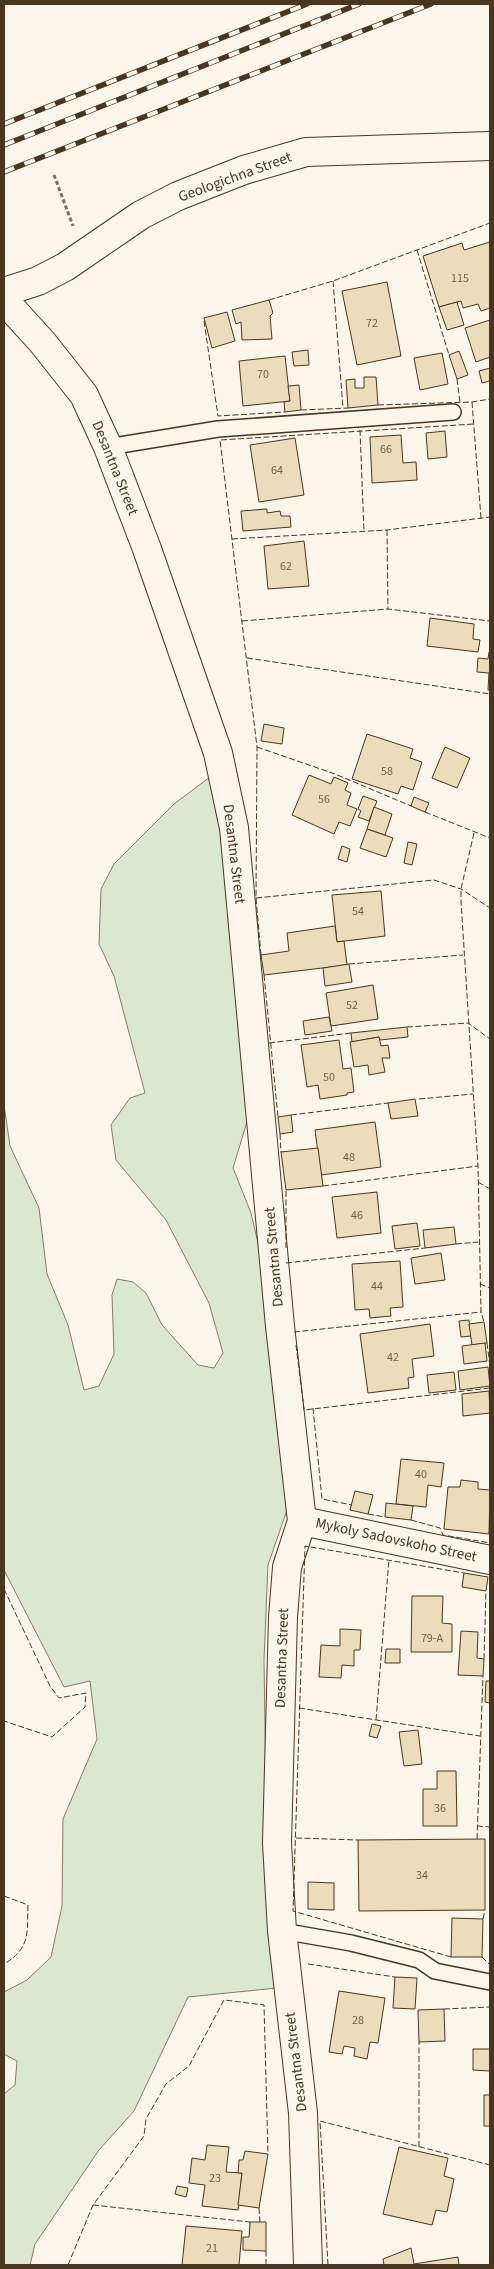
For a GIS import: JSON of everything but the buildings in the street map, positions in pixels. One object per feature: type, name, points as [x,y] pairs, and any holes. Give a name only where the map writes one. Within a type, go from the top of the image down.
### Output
[{"type":"street","name":"Geologichna Street","points":[[4,292],[38,281],[65,267],[141,216],[178,196],[244,170],[306,152],[490,146]]},
{"type":"street","name":"Desantna Street","points":[[4,300],[43,343],[84,395],[108,448],[147,549],[218,753],[234,828],[279,1316],[302,1521],[286,1567],[276,1843],[282,1931],[303,2113],[308,2265]]},
{"type":"street","name":"Mykoly Sadovskoho Street","points":[[302,1521],[490,1560]]},
{"type":"lane","points":[[108,448],[218,429],[453,412]]},
{"type":"lane","points":[[282,1931],[351,1943],[419,1960],[435,1971],[490,1982]]},
{"type":"path","points":[[54,175],[74,227]]},
{"type":"green space","points":[[214,774],[227,827],[249,1115],[233,1168],[251,1213],[268,1286],[288,1507],[268,1565],[264,1660],[267,1857],[277,1988],[188,1997],[134,2111],[99,2150],[35,2244],[30,2265],[4,2265],[4,2094],[15,2085],[17,2061],[4,2054],[4,1992],[27,1980],[51,1957],[62,1906],[63,1819],[97,1739],[90,1681],[64,1687],[4,1570],[4,1105],[10,1146],[39,1208],[47,1274],[68,1325],[84,1390],[99,1386],[114,1354],[112,1295],[117,1279],[133,1282],[146,1293],[162,1325],[198,1365],[214,1368],[223,1353],[209,1303],[166,1220],[116,1160],[111,1125],[130,1098],[145,1093],[114,976],[99,944],[101,889],[114,864],[174,804]]},
{"type":"railway","points":[[4,124],[307,4]]},
{"type":"railway","points":[[4,145],[359,4]]},
{"type":"railway","points":[[4,172],[431,4]]},
{"type":"fence","points":[[269,300],[333,281],[490,223]]},
{"type":"fence","points":[[417,250],[449,355]]},
{"type":"fence","points":[[333,281],[343,408]]},
{"type":"fence","points":[[204,321],[218,416],[285,412]]},
{"type":"fence","points":[[457,379],[460,402]]},
{"type":"fence","points":[[378,405],[472,402],[490,399]]},
{"type":"fence","points":[[472,402],[481,518]]},
{"type":"fence","points":[[301,410],[348,408]]},
{"type":"fence","points":[[261,955],[256,898],[257,747],[220,440],[474,424]]},
{"type":"fence","points":[[360,430],[364,531]]},
{"type":"fence","points":[[232,539],[387,530],[490,517]]},
{"type":"fence","points":[[387,530],[388,609]]},
{"type":"fence","points":[[242,621],[388,609],[490,621]]},
{"type":"fence","points":[[247,658],[490,694]]},
{"type":"fence","points":[[257,747],[335,774],[411,806]]},
{"type":"fence","points":[[425,812],[490,838]]},
{"type":"fence","points":[[474,833],[461,889],[461,901],[478,1166],[481,1312],[484,1322]]},
{"type":"fence","points":[[256,898],[434,880],[461,889],[490,908]]},
{"type":"fence","points":[[349,964],[463,955]]},
{"type":"fence","points":[[264,975],[278,1117]]},
{"type":"fence","points":[[407,1027],[468,1023],[490,1039]]},
{"type":"fence","points":[[269,1043],[351,1033]]},
{"type":"fence","points":[[419,1099],[473,1094]]},
{"type":"fence","points":[[291,1115],[388,1103]]},
{"type":"fence","points":[[280,1134],[281,1152]]},
{"type":"fence","points":[[323,1186],[478,1166]]},
{"type":"fence","points":[[478,1182],[490,1189]]},
{"type":"fence","points":[[286,1190],[286,1248]]},
{"type":"fence","points":[[456,1244],[478,1242]]},
{"type":"fence","points":[[286,1263],[425,1248]]},
{"type":"fence","points":[[480,1284],[490,1288]]},
{"type":"fence","points":[[294,1332],[481,1312]]},
{"type":"fence","points":[[487,1343],[490,1366]]},
{"type":"fence","points":[[296,1345],[304,1410],[490,1388]]},
{"type":"fence","points":[[313,1408],[322,1499],[352,1505]]},
{"type":"fence","points":[[368,1514],[385,1517]]},
{"type":"fence","points":[[411,1520],[440,1528],[443,1535],[490,1543]]},
{"type":"fence","points":[[451,1957],[293,1911],[305,1546],[464,1573]]},
{"type":"fence","points":[[376,1720],[389,1559]]},
{"type":"fence","points":[[4,1589],[50,1686],[59,1698],[86,1693],[85,1707],[52,1737],[4,1721]]},
{"type":"fence","points":[[484,1659],[486,1591]]},
{"type":"fence","points":[[477,1839],[483,1676]]},
{"type":"fence","points":[[299,1708],[480,1736]]},
{"type":"fence","points":[[477,1826],[490,1827]]},
{"type":"fence","points":[[296,1838],[358,1840]]},
{"type":"fence","points":[[4,1896],[28,1905],[26,1939],[19,1952],[4,1964]]},
{"type":"fence","points":[[483,1919],[485,1910]]},
{"type":"fence","points":[[482,1957],[490,1965]]},
{"type":"fence","points":[[308,1964],[395,1977]]},
{"type":"fence","points":[[68,2265],[93,2205],[144,2136],[146,2119],[166,2084],[189,2066],[224,2000],[264,2005],[268,2154]]},
{"type":"fence","points":[[444,2009],[490,2007]]},
{"type":"fence","points":[[419,2042],[419,2147]]},
{"type":"fence","points":[[328,2265],[320,2121],[490,2165]]},
{"type":"fence","points":[[93,2205],[250,2222]]},
{"type":"fence","points":[[259,2208],[260,2222]]},
{"type":"fence","points":[[266,2251],[266,2265]]}]
